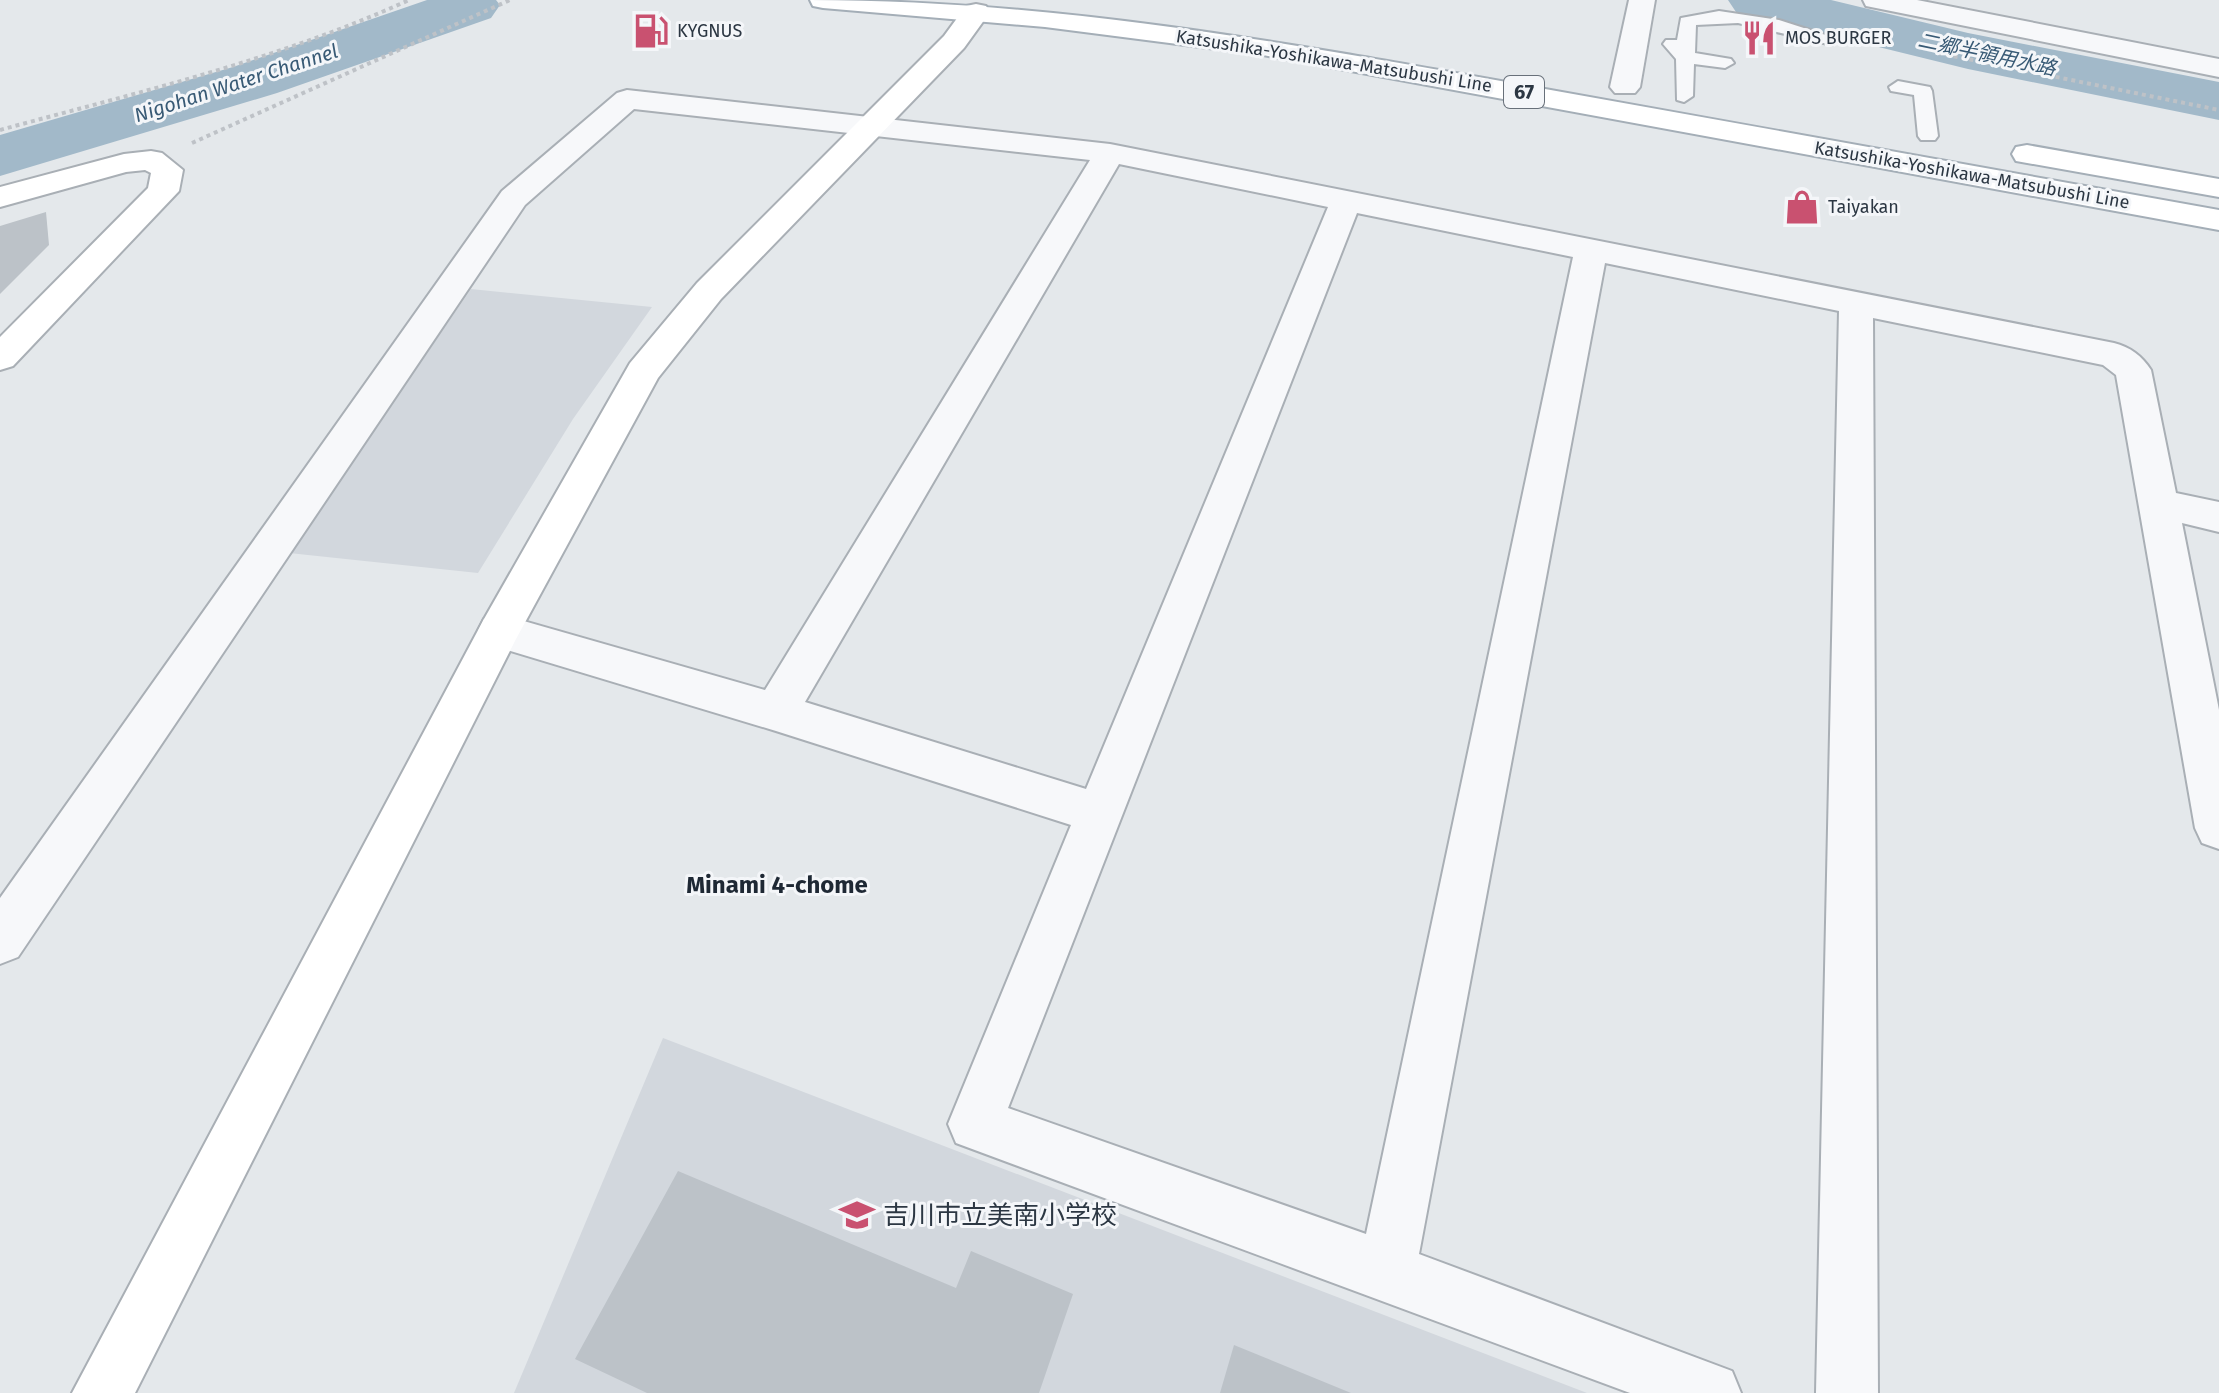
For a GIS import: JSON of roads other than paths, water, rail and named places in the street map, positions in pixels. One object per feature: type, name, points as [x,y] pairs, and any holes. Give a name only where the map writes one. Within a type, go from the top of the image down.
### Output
[{"type":"main road","name":"Katsushika-Yoshikawa-Matsubushi Line","points":[[823,0],[976,12],[1204,39],[1431,75],[2219,220]]},
{"type":"main road","name":"Katsushika-Yoshikawa-Matsubushi Line","points":[[1069,0],[1265,26],[1758,108]]},
{"type":"main road","points":[[103,1393],[499,631],[643,372],[709,291],[954,42],[976,12]]},
{"type":"main road","name":"Katsushika-Yoshikawa-Matsubushi Line","points":[[1915,134],[1958,142]]},
{"type":"main road","name":"Katsushika-Yoshikawa-Matsubushi Line","points":[[2002,149],[2219,188]]},
{"type":"main road","points":[[0,197],[92,171],[151,160],[167,170],[163,191],[0,358]]},
{"type":"street","points":[[1625,87],[1642,0]]},
{"type":"street","points":[[1876,0],[2219,68]]},
{"type":"street","points":[[0,940],[513,198],[627,99],[1110,153],[2114,355],[2133,370],[2156,503],[2206,699],[2219,828]]},
{"type":"street","points":[[776,712],[1110,153]]},
{"type":"street","points":[[1346,201],[1097,813],[975,1124],[1387,1271],[1710,1393]]},
{"type":"street","points":[[1387,1271],[1591,249]]},
{"type":"street","points":[[1847,1393],[1856,303]]},
{"type":"street","points":[[2156,503],[2219,517]]},
{"type":"street","points":[[499,631],[776,712],[1097,813]]},
{"type":"lane","points":[[1725,63],[1685,57],[1672,45],[1673,19],[1686,13],[1703,15],[1795,28],[1832,40]]},
{"type":"lane","points":[[1684,96],[1685,57]]},
{"type":"lane","points":[[1898,87],[1922,89],[1944,98]]},
{"type":"lane","points":[[1915,134],[1922,89]]},
{"type":"waterway","name":"二郷半領用水路","points":[[1757,0],[1968,51],[2219,101]]},
{"type":"waterway","name":"Nigohan Water Channel","points":[[0,156],[255,80],[470,5]]},
{"type":"place","name":"KYGNUS","points":[[651,31]]},
{"type":"place","name":"MOS BURGER","points":[[1759,38]]},
{"type":"place","name":"Taiyakan","points":[[1802,207]]},
{"type":"place","name":"吉川市立美南小学校","points":[[857,1215]]},
{"type":"district","name":"Minami 4-chome","points":[[777,885]]}]
